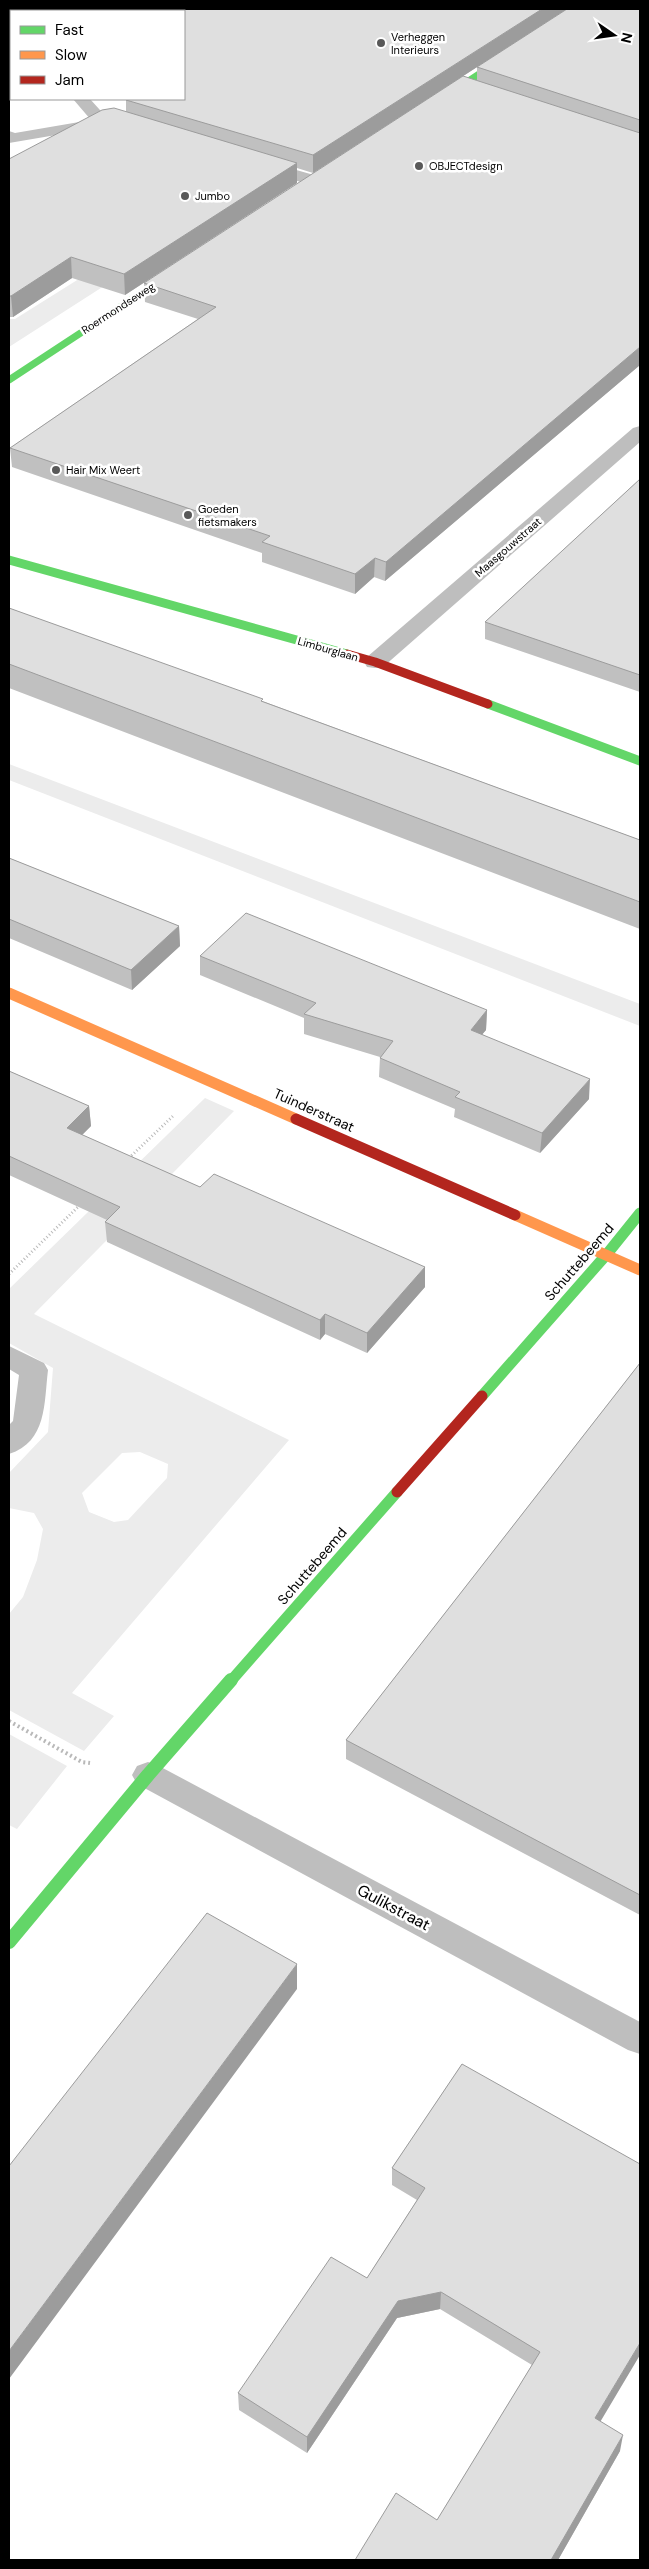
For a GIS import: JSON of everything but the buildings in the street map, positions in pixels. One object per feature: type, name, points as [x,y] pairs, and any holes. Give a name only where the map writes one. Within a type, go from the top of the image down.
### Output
[{"type":"street","points":[[428,107],[516,50]]},
{"type":"street","points":[[461,86],[480,92]]},
{"type":"street","points":[[9,136],[12,139],[109,122],[82,100]]},
{"type":"street","points":[[248,162],[319,178]]},
{"type":"street","points":[[298,192],[319,178]]},
{"type":"street","name":"Roermondseweg","points":[[9,380],[184,266]]},
{"type":"street","name":"Maasgouwstraat","points":[[375,662],[640,432]]},
{"type":"street","name":"Limburglaan","points":[[9,560],[375,662],[640,761]]},
{"type":"street","name":"Tuinderstraat","points":[[9,993],[640,1270]]},
{"type":"street","name":"Schuttebeemd","points":[[9,1942],[148,1775],[607,1254],[640,1213]]},
{"type":"street","points":[[9,1356],[34,1370],[27,1425],[9,1443]]},
{"type":"street","name":"Gulikstraat","points":[[148,1775],[640,2039]]},
{"type":"path","points":[[124,1164],[210,1081]]},
{"type":"path","points":[[9,1274],[88,1198]]},
{"type":"path","points":[[9,1721],[82,1762],[148,1775]]},
{"type":"shaded area","points":[[149,235],[157,252],[9,347],[9,319],[15,319]]},
{"type":"shaded area","points":[[9,764],[640,1004],[640,1026],[9,780]]},
{"type":"shaded area","points":[[205,1098],[234,1111],[34,1314],[289,1440],[72,1693],[114,1716],[84,1751],[9,1710],[9,1614],[23,1597],[37,1560],[43,1529],[34,1513],[9,1508],[9,1473],[48,1432],[53,1368],[9,1343],[9,1289]],"holes":[[[140,1452],[168,1464],[167,1478],[128,1520],[114,1522],[89,1512],[82,1493],[122,1453]]]},
{"type":"shaded area","points":[[9,1734],[67,1766],[17,1829],[9,1825]]},
{"type":"traffic: fast","points":[[440,100],[508,55]]},
{"type":"traffic: fast","points":[[9,380],[175,271]]},
{"type":"traffic: fast","points":[[9,560],[347,654]]},
{"type":"traffic: fast","points":[[488,704],[640,761]]},
{"type":"traffic: fast","points":[[482,1396],[607,1254],[640,1213]]},
{"type":"traffic: fast","points":[[9,1942],[148,1775],[397,1492]]},
{"type":"traffic: slow","points":[[9,993],[296,1119]]},
{"type":"traffic: slow","points":[[515,1215],[640,1270]]},
{"type":"traffic: jam","points":[[347,654],[375,662],[488,704]]},
{"type":"traffic: jam","points":[[296,1119],[515,1215]]},
{"type":"traffic: jam","points":[[397,1492],[482,1396]]},
{"type":"place","name":"Verheggen Interieurs","points":[[381,43]]},
{"type":"place","name":"OBJECTdesign","points":[[419,166]]},
{"type":"place","name":"Jumbo","points":[[185,196]]},
{"type":"place","name":"Hair Mix Weert","points":[[56,470]]},
{"type":"place","name":"Goeden fietsmakers","points":[[188,515]]}]
